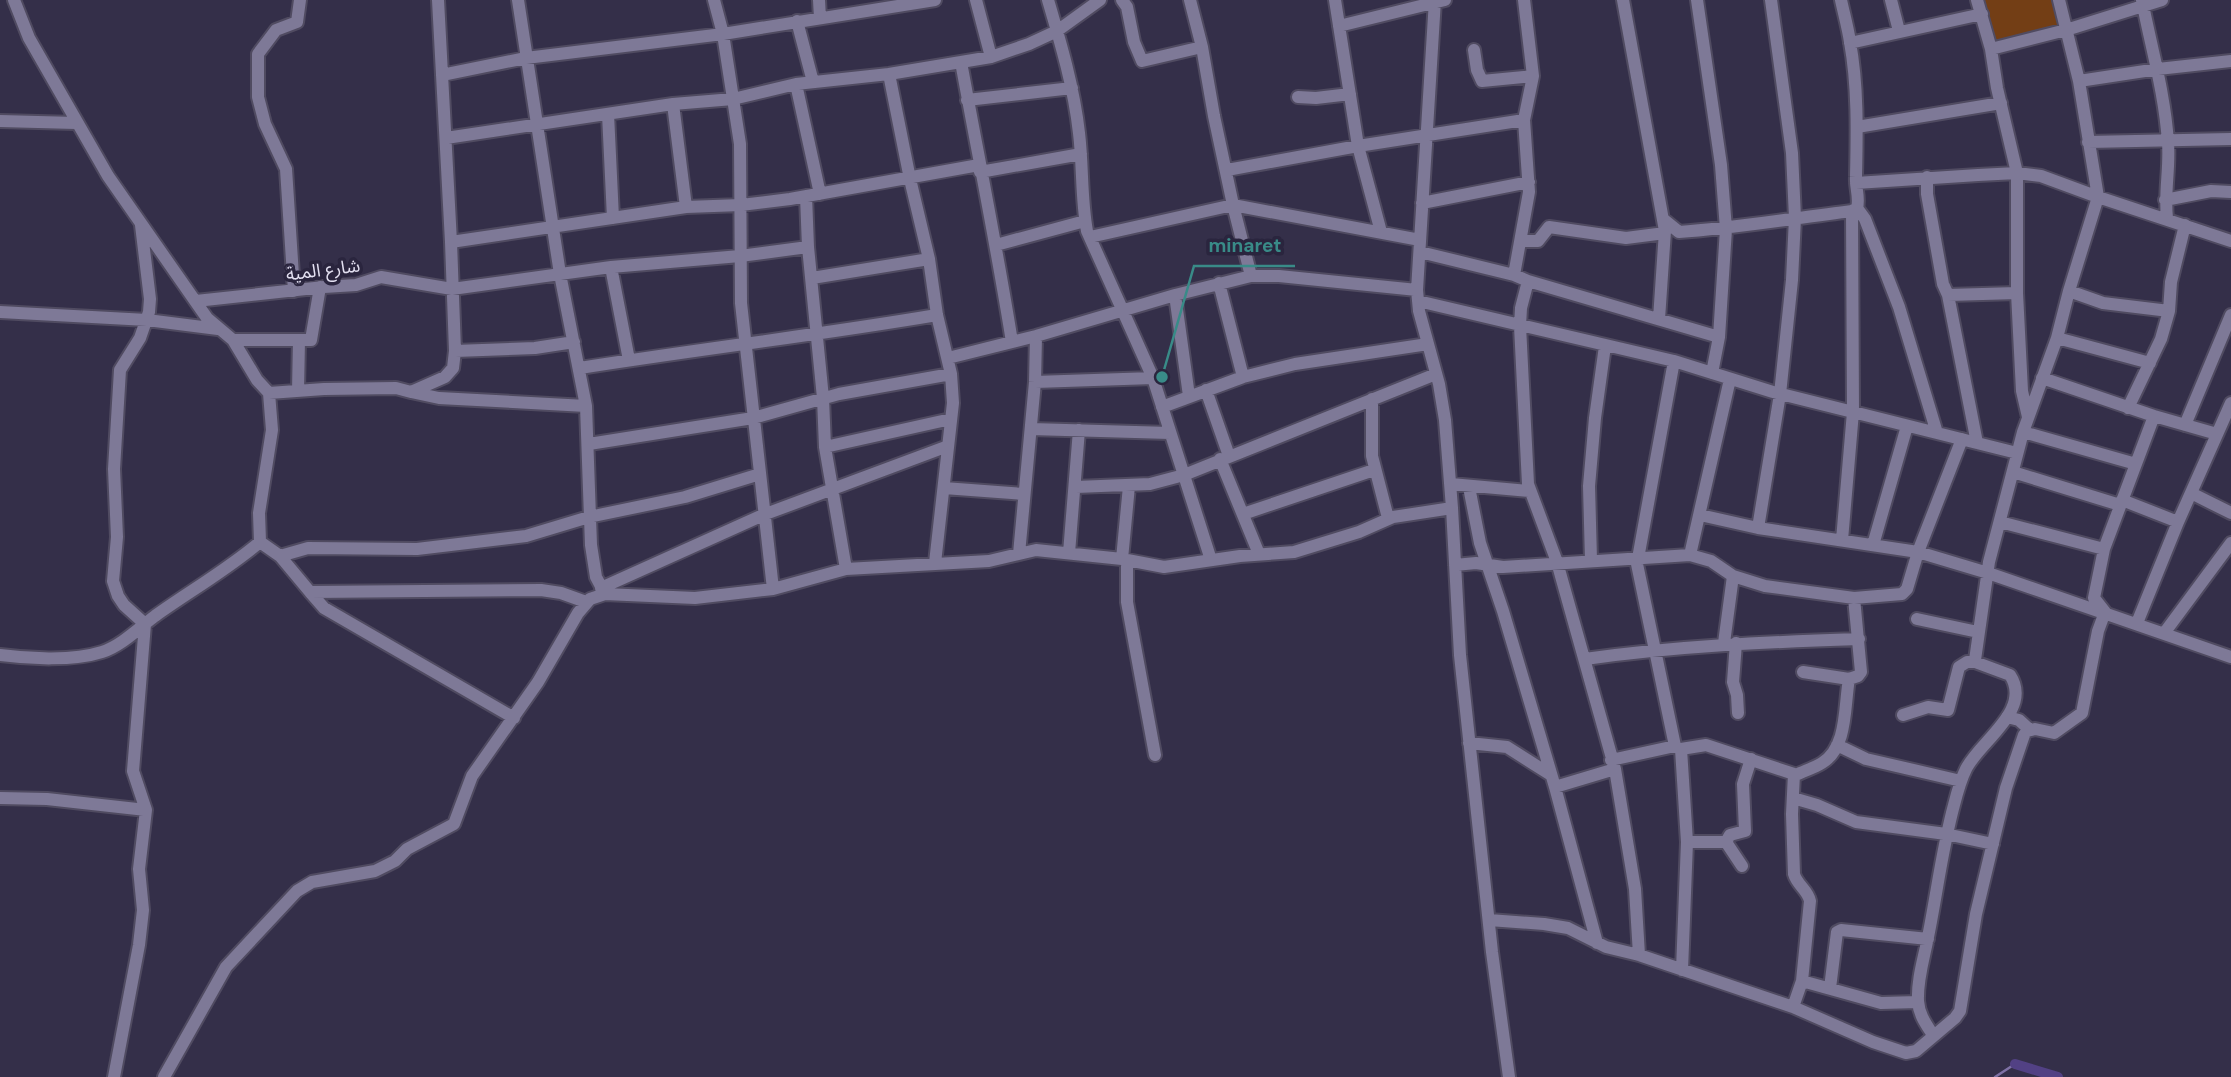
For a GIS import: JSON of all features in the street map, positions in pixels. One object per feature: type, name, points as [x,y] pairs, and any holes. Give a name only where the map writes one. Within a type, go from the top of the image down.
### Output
[{"type":"street","points":[[14,0],[29,38],[107,176],[207,318],[233,340],[257,380],[269,393],[272,430],[259,513],[260,542]]},
{"type":"street","points":[[294,290],[286,169],[265,124],[258,97],[258,54],[276,30],[297,22],[300,0]]},
{"type":"street","points":[[411,392],[445,377],[453,368],[455,351],[438,0]]},
{"type":"street","points":[[518,0],[560,274],[586,406],[593,564],[603,591]]},
{"type":"street","points":[[714,0],[723,34],[740,144],[741,303],[773,589]]},
{"type":"street","points":[[819,0],[820,18]]},
{"type":"street","points":[[442,75],[526,58],[723,34],[935,0]]},
{"type":"street","points":[[976,0],[991,57]]},
{"type":"street","points":[[1048,0],[1072,88],[1082,154],[1082,207],[1085,221],[1153,377],[1211,560]]},
{"type":"street","points":[[446,138],[673,104],[733,99],[796,84],[889,74],[991,57],[1057,31],[1100,0]]},
{"type":"street","points":[[1122,0],[1127,7],[1134,42],[1142,61],[1202,47]]},
{"type":"street","points":[[1190,0],[1233,205],[1251,276]]},
{"type":"street","points":[[1335,0],[1358,146],[1381,232]]},
{"type":"street","points":[[1514,275],[1529,182],[1524,120],[1533,76],[1524,0]]},
{"type":"street","points":[[1623,0],[1665,233],[1659,318]]},
{"type":"street","points":[[1697,0],[1721,165],[1726,229],[1719,337],[1712,373]]},
{"type":"street","points":[[1758,528],[1780,394],[1792,280],[1795,218],[1791,153],[1771,0]]},
{"type":"street","points":[[1841,0],[1850,43],[1857,127],[1858,202],[1854,210],[1853,412],[1842,540]]},
{"type":"street","points":[[1891,0],[1899,31]]},
{"type":"street","points":[[1977,0],[1991,48],[2017,173],[2017,293],[2022,391],[2028,417]]},
{"type":"street","points":[[1975,662],[1988,572],[2017,453],[2057,338],[2098,197],[2079,81],[2059,0]]},
{"type":"street","points":[[1991,48],[2066,30],[2142,2],[2162,0]]},
{"type":"street","points":[[1339,26],[1395,6],[1438,1],[1426,137],[1417,296],[1445,419],[1459,645],[1509,1077]]},
{"type":"street","points":[[2142,2],[2158,69],[2168,140],[2165,200],[2167,218]]},
{"type":"street","points":[[1850,43],[1982,14]]},
{"type":"street","points":[[797,22],[813,82]]},
{"type":"street","points":[[1474,50],[1482,81],[1533,76]]},
{"type":"street","points":[[2079,81],[2231,61]]},
{"type":"street","points":[[961,62],[1012,342]]},
{"type":"street","points":[[889,74],[951,374],[951,419],[935,563]]},
{"type":"street","points":[[796,84],[820,194]]},
{"type":"street","points":[[967,100],[1072,88]]},
{"type":"street","points":[[1298,97],[1350,94]]},
{"type":"street","points":[[1857,127],[2001,103]]},
{"type":"street","points":[[673,104],[686,207]]},
{"type":"street","points":[[608,114],[613,218]]},
{"type":"street","points":[[1227,170],[1524,120]]},
{"type":"street","points":[[0,121],[76,123]]},
{"type":"street","points":[[2088,142],[2231,139]]},
{"type":"street","points":[[451,242],[686,207],[741,205],[806,196],[909,178],[1082,154]]},
{"type":"street","points":[[1856,183],[2017,173],[2041,176],[2231,240]]},
{"type":"street","points":[[1927,177],[1927,194],[1943,284],[1948,295],[1977,443]]},
{"type":"street","points":[[1422,202],[1529,182]]},
{"type":"street","points":[[2165,200],[2211,191],[2231,192]]},
{"type":"street","points":[[806,196],[808,247],[824,398],[825,447],[846,569]]},
{"type":"street","points":[[1090,237],[1233,205],[1381,232],[1528,281],[1719,337]]},
{"type":"street","points":[[1663,219],[1679,232],[1726,229],[1854,210],[1865,219],[1899,307],[1937,433]]},
{"type":"street","points":[[996,245],[1085,221]]},
{"type":"street","points":[[141,224],[149,299],[147,320],[120,370],[114,469],[117,537],[113,580],[124,605],[145,624]]},
{"type":"street","points":[[2128,408],[2161,339],[2185,225]]},
{"type":"street","points":[[1521,240],[1538,241],[1549,227],[1626,238],[1665,233]]},
{"type":"street","name":"شارع المية","points":[[197,301],[356,285],[382,277],[452,289],[611,267],[808,247]]},
{"type":"street","points":[[812,278],[929,259]]},
{"type":"street","points":[[611,267],[629,360]]},
{"type":"street","points":[[948,358],[1036,336],[1219,283],[1251,276],[1279,276],[1417,296],[1520,326],[1674,361],[1780,394],[2017,453]]},
{"type":"street","points":[[1528,281],[1521,308],[1520,326],[1529,491],[1557,562],[1613,765],[1635,889],[1639,955]]},
{"type":"street","points":[[1219,283],[1243,377]]},
{"type":"street","points":[[233,340],[308,341],[313,338],[320,287]]},
{"type":"street","points":[[2069,291],[2103,303],[2169,311]]},
{"type":"street","points":[[1948,295],[2017,293]]},
{"type":"street","points":[[1175,295],[1189,396]]},
{"type":"street","points":[[0,312],[147,320],[219,329]]},
{"type":"street","points":[[580,368],[746,343],[817,336],[937,315]]},
{"type":"street","points":[[2185,425],[2231,315]]},
{"type":"street","points":[[1019,554],[1035,382],[1036,336]]},
{"type":"street","points":[[2057,338],[2150,363]]},
{"type":"street","points":[[298,391],[299,340]]},
{"type":"street","points":[[455,351],[535,348],[574,342]]},
{"type":"street","points":[[1161,407],[1243,377],[1318,359],[1429,344]]},
{"type":"street","points":[[1591,560],[1589,486],[1605,346]]},
{"type":"street","points":[[1674,361],[1638,557],[1654,649],[1678,748],[1687,842],[1682,970]]},
{"type":"street","points":[[589,444],[753,418],[824,398],[951,374]]},
{"type":"street","points":[[1076,487],[1150,484],[1184,475],[1436,374]]},
{"type":"street","points":[[1035,382],[1153,377]]},
{"type":"street","points":[[2042,378],[2128,408],[2217,434]]},
{"type":"street","points":[[1690,555],[1730,379]]},
{"type":"street","points":[[269,393],[396,388],[439,398],[586,406]]},
{"type":"street","points":[[1206,390],[1243,514],[1259,554]]},
{"type":"street","points":[[1372,399],[1371,445],[1374,470],[1388,518]]},
{"type":"street","points":[[2137,623],[2231,403]]},
{"type":"street","points":[[2105,612],[2094,598],[2104,549],[2154,416]]},
{"type":"street","points":[[825,447],[951,419]]},
{"type":"street","points":[[1873,545],[1907,426]]},
{"type":"street","points":[[1031,429],[1170,433]]},
{"type":"street","points":[[1069,553],[1079,430]]},
{"type":"street","points":[[2023,432],[2136,464]]},
{"type":"street","points":[[1455,565],[1468,563],[1487,566],[1690,555],[1711,561],[1733,576],[1765,586],[1854,598],[1898,594],[1905,592],[1962,439]]},
{"type":"street","points":[[164,1077],[226,967],[297,891],[312,882],[375,872],[395,861],[407,849],[454,824],[467,786],[514,718],[586,602],[603,591],[764,515],[948,446]]},
{"type":"street","points":[[1243,514],[1374,470]]},
{"type":"street","points":[[2013,472],[2178,522]]},
{"type":"street","points":[[280,556],[308,548],[417,549],[526,536],[589,517],[669,501],[760,474]]},
{"type":"street","points":[[1451,484],[1529,491]]},
{"type":"street","points":[[1129,486],[1124,560],[1127,603],[1155,755]]},
{"type":"street","points":[[1469,487],[1480,544],[1553,781],[1597,943]]},
{"type":"street","points":[[944,488],[1024,494]]},
{"type":"street","points":[[2191,493],[2231,513]]},
{"type":"street","points":[[603,591],[686,598],[773,589],[846,569],[999,560],[1036,550],[1164,567],[1294,552],[1366,530],[1388,518],[1452,508]]},
{"type":"street","points":[[1700,515],[1758,528],[1918,552],[1988,572],[2231,657]]},
{"type":"street","points":[[2000,522],[2104,549]]},
{"type":"street","points":[[0,655],[88,655],[105,651],[197,586],[231,567],[260,542]]},
{"type":"street","points":[[260,542],[280,556],[324,608],[514,718]]},
{"type":"street","points":[[2165,632],[2231,543]]},
{"type":"street","points":[[1733,576],[1730,643],[1738,713]]},
{"type":"street","points":[[310,592],[541,590],[561,593],[586,602]]},
{"type":"street","points":[[1803,672],[1849,679],[1861,672],[1854,598]]},
{"type":"street","points":[[2007,717],[2019,720],[2030,730],[2054,733],[2082,713],[2098,631],[2105,612]]},
{"type":"street","points":[[1917,619],[1978,632]]},
{"type":"street","points":[[114,1077],[139,945],[143,895],[139,869],[146,810],[133,771],[145,624]]},
{"type":"street","points":[[1585,659],[1654,649],[1730,643],[1859,639]]},
{"type":"street","points":[[1903,715],[1928,707],[1948,710],[1958,667],[1967,662],[1975,662],[2010,675],[2013,680],[2016,700],[2007,717],[1969,763],[1946,834],[1922,963],[1918,1002],[1922,1018],[1933,1035]]},
{"type":"street","points":[[1553,781],[1678,748],[1706,745],[1796,775],[1821,764],[1837,745],[1844,725],[1849,679]]},
{"type":"street","points":[[1489,920],[1568,928],[1597,943],[1793,1007],[1873,1042],[1906,1053],[1916,1051],[1960,1011],[1976,914],[2011,771],[2024,735],[2030,730]]},
{"type":"street","points":[[1469,743],[1507,747],[1553,781]]},
{"type":"street","points":[[1837,745],[1866,759],[1961,781]]},
{"type":"street","points":[[1726,842],[1730,835],[1745,831],[1743,784],[1751,759]]},
{"type":"street","points":[[1793,1007],[1802,981],[1810,901],[1794,874],[1793,798],[1796,775]]},
{"type":"street","points":[[0,798],[47,799],[146,810]]},
{"type":"street","points":[[1793,798],[1856,822],[1946,834],[1993,844]]},
{"type":"street","points":[[1687,842],[1726,842]]},
{"type":"street","points":[[1726,842],[1742,866]]},
{"type":"street","points":[[1830,988],[1838,932],[1842,930],[1928,939]]},
{"type":"street","points":[[1802,981],[1881,1003],[1918,1002]]},
{"type":"shaded area","points":[[1977,0],[2059,0],[2065,26],[1990,45]]},
{"type":"waterway","points":[[1995,1077],[2015,1064]]},
{"type":"waterway","points":[[2015,1064],[2058,1077]]},
{"type":"place","name":"minaret","points":[[1162,377]]}]
